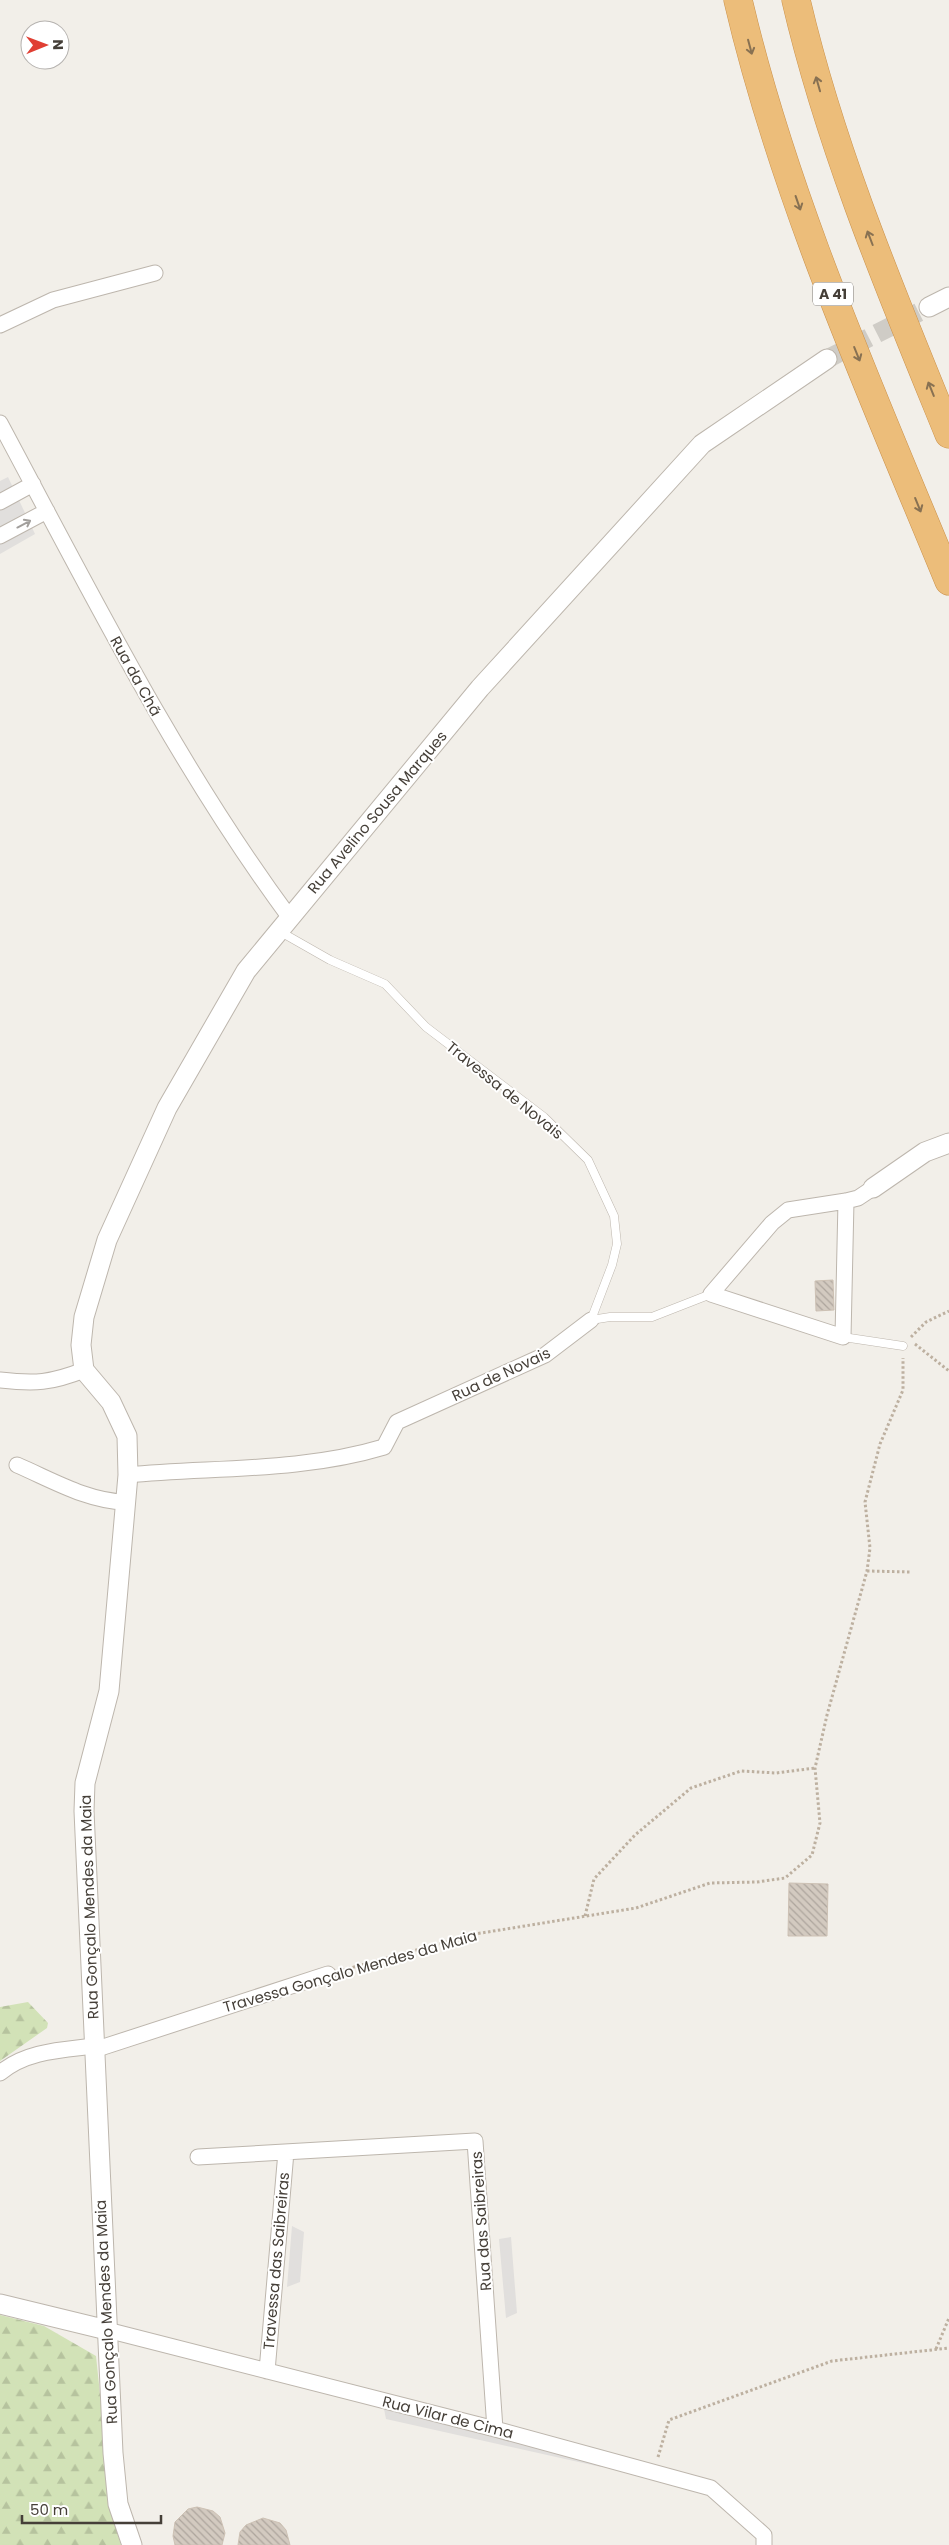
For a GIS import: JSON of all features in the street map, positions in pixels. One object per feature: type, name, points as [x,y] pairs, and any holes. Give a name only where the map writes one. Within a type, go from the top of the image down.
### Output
[{"type":"highway","name":"A 41","points":[[738,0],[763,95],[802,213],[949,582]]},
{"type":"highway","points":[[796,0],[838,148],[870,237],[949,434]]},
{"type":"street","points":[[0,325],[53,300],[155,273]]},
{"type":"street","points":[[928,307],[949,297]]},
{"type":"street","name":"Rua Avelino Sousa Marques","points":[[84,1370],[81,1345],[84,1317],[107,1240],[167,1108],[246,971],[480,688],[702,444],[827,359]]},
{"type":"street","name":"Rua da Chã","points":[[0,424],[151,704],[261,879],[284,924]]},
{"type":"street","points":[[0,502],[33,484]]},
{"type":"street","points":[[0,536],[47,511]]},
{"type":"street","points":[[846,1201],[843,1337],[711,1294],[772,1223],[788,1210],[858,1198],[925,1152],[949,1143]]},
{"type":"street","name":"Rua de Novais","points":[[128,1475],[290,1466],[350,1457],[384,1447],[397,1422],[545,1355],[591,1320]]},
{"type":"street","points":[[0,1380],[28,1383],[57,1381],[84,1370]]},
{"type":"street","name":"Rua Gonçalo Mendes da Maia","points":[[84,1370],[111,1402],[126,1436],[128,1475],[109,1691],[85,1783],[84,1811],[113,2453],[118,2504],[132,2545]]},
{"type":"street","points":[[17,1465],[81,1493],[110,1501],[125,1502]]},
{"type":"street","name":"Travessa Gonçalo Mendes da Maia","points":[[0,2073],[13,2062],[33,2055],[94,2048],[328,1974]]},
{"type":"street","name":"Rua das Saibreiras","points":[[198,2157],[475,2141],[496,2429]]},
{"type":"street","name":"Travessa das Saibreiras","points":[[267,2371],[286,2152]]},
{"type":"street","points":[[0,2304],[107,2330]]},
{"type":"street","name":"Rua Vilar de Cima","points":[[107,2330],[496,2429],[711,2488],[764,2535],[764,2545]]},
{"type":"lane","name":"Travessa de Novais","points":[[284,924],[330,960],[385,984],[426,1027],[544,1117],[588,1160],[614,1216],[617,1244],[612,1265],[591,1320]]},
{"type":"lane","points":[[591,1320],[610,1317],[652,1317],[711,1294]]},
{"type":"lane","points":[[843,1337],[903,1346]]},
{"type":"path","points":[[585,1916],[594,1879],[635,1835],[690,1788],[741,1771],[776,1773],[815,1768],[827,1715],[868,1571],[870,1548],[865,1502],[880,1444],[903,1390],[903,1346],[926,1322],[949,1311]]},
{"type":"path","points":[[909,1339],[949,1371]]},
{"type":"path","points":[[868,1571],[911,1572]]},
{"type":"path","name":"Travessa Gonçalo Mendes da Maia","points":[[328,1974],[475,1934],[636,1908],[710,1884],[757,1882],[785,1878],[812,1855],[820,1823],[815,1768]]},
{"type":"path","points":[[936,2349],[949,2318]]},
{"type":"path","points":[[654,2472],[669,2420],[832,2361],[949,2348]]},
{"type":"green space","points":[[28,2002],[48,2023],[47,2028],[0,2061],[0,2007]]},
{"type":"green space","points":[[0,2315],[44,2326],[96,2356],[113,2518],[121,2545],[0,2545]]},
{"type":"shaded area","points":[[8,477],[35,534],[0,554],[0,481]]},
{"type":"shaded area","points":[[292,2226],[304,2232],[300,2282],[287,2287]]},
{"type":"shaded area","points":[[511,2237],[517,2313],[506,2318],[499,2239]]},
{"type":"shaded area","points":[[383,2404],[603,2463],[601,2467],[386,2419]]},
{"type":"building","points":[[833,1280],[834,1310],[816,1311],[815,1281]]},
{"type":"building","points":[[789,1883],[828,1884],[827,1936],[788,1936]]},
{"type":"building","points":[[197,2507],[213,2511],[220,2517],[225,2533],[222,2545],[175,2545],[173,2536],[175,2522],[188,2509]]},
{"type":"building","points":[[263,2518],[280,2523],[286,2530],[290,2545],[238,2545],[240,2532],[246,2525]]},
{"type":"tunnel","points":[[827,359],[929,307]]}]
